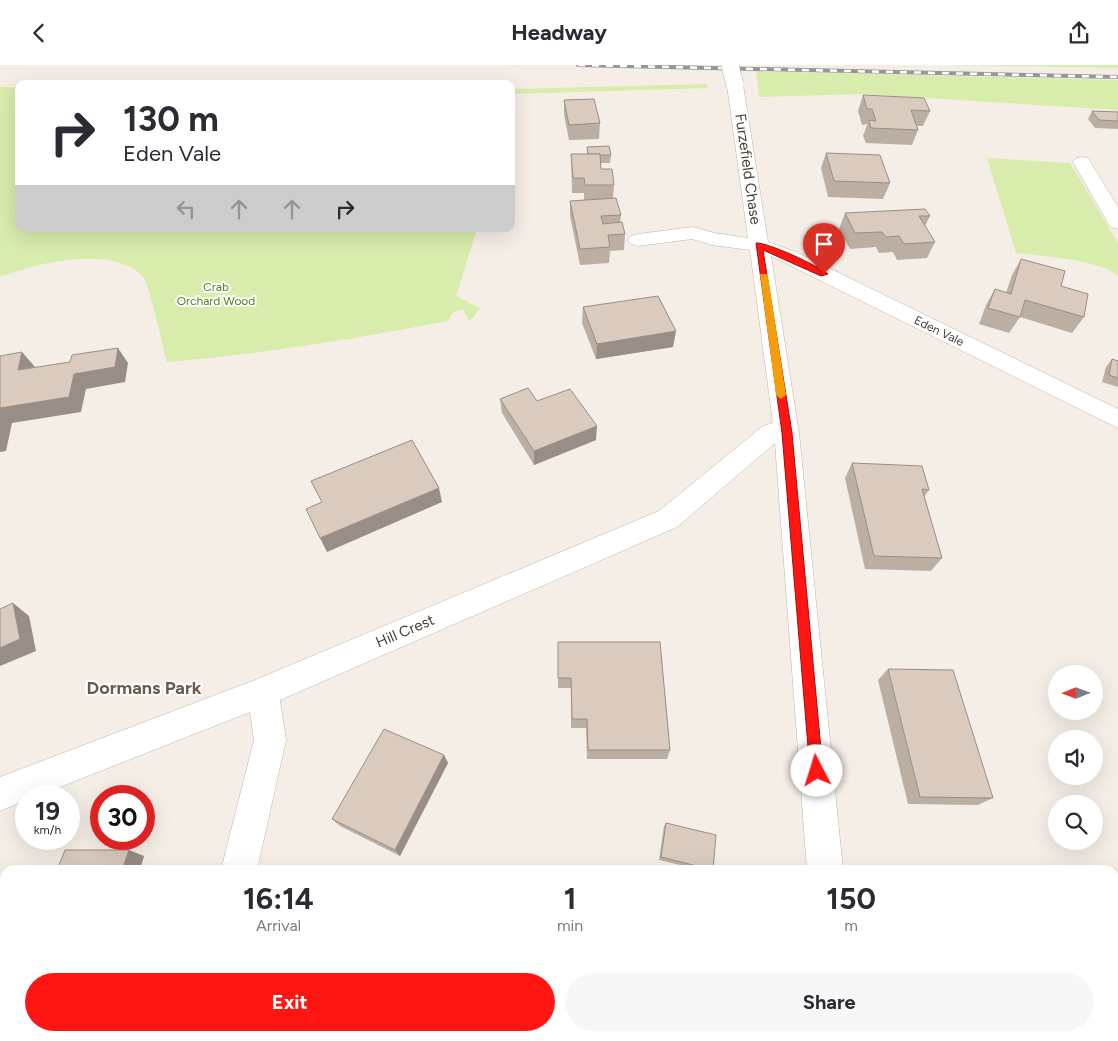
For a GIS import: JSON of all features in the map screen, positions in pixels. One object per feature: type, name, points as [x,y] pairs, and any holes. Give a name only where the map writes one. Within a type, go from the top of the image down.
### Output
[{"type":"street","name":"Furzefield Chase","points":[[730,65],[735,85],[787,433],[826,865]]},
{"type":"street","points":[[1082,162],[1118,223]]},
{"type":"street","name":"Eden Vale","points":[[638,240],[693,233],[712,239],[759,245],[789,257],[1118,419]]},
{"type":"street","name":"Hill Crest","points":[[0,794],[263,692],[668,519],[772,432],[787,433]]},
{"type":"street","points":[[240,865],[270,740],[263,692]]},
{"type":"green space","points":[[960,65],[1118,65],[1118,68]]},
{"type":"green space","points":[[756,71],[1118,80],[1118,110],[862,94],[759,97]]},
{"type":"green space","points":[[707,84],[708,88],[515,94],[515,89]]},
{"type":"green space","name":"Crab Orchard Wood","points":[[0,87],[15,87],[15,232],[476,232],[456,296],[480,308],[472,319],[468,320],[463,309],[453,312],[448,321],[378,334],[273,350],[167,362],[146,282],[143,277],[130,267],[113,261],[74,259],[33,266],[0,277]]},
{"type":"green space","points":[[987,158],[1070,163],[1118,243],[1118,276],[1109,270],[1084,262],[1016,253]]},
{"type":"building","points":[[863,95],[924,98],[930,111],[911,110],[918,130],[871,128],[869,120],[876,121],[872,109],[867,109]]},
{"type":"building","points":[[594,99],[600,123],[569,125],[564,100]]},
{"type":"building","points":[[1092,111],[1118,112],[1118,121],[1099,120]]},
{"type":"building","points":[[609,146],[611,155],[588,154],[587,147]]},
{"type":"building","points":[[826,153],[880,155],[890,183],[834,181]]},
{"type":"building","points":[[571,154],[600,154],[601,169],[612,169],[614,185],[585,185],[584,178],[573,178]]},
{"type":"building","points":[[616,198],[621,215],[601,216],[603,224],[622,222],[625,234],[608,235],[610,247],[580,249],[570,201]]},
{"type":"building","points":[[925,209],[930,216],[919,216],[935,242],[904,244],[899,236],[886,237],[882,232],[855,233],[845,213]]},
{"type":"building","points":[[1021,259],[1065,271],[1061,286],[1088,294],[1084,317],[1025,300],[1020,317],[988,308],[995,289],[1011,294]]},
{"type":"building","points":[[658,296],[676,331],[597,344],[583,307]]},
{"type":"building","points":[[118,348],[115,367],[74,374],[69,397],[0,408],[0,356],[22,352],[18,370],[70,362],[72,355]]},
{"type":"building","points":[[1112,359],[1118,361],[1118,378],[1109,375]]},
{"type":"building","points":[[528,388],[537,401],[570,389],[597,426],[534,451],[500,399]]},
{"type":"building","points":[[412,440],[439,488],[320,538],[306,509],[322,502],[311,481]]},
{"type":"building","points":[[852,463],[922,466],[929,490],[922,489],[942,558],[874,556]]},
{"type":"building","points":[[13,603],[20,639],[0,648],[0,609]]},
{"type":"building","points":[[558,642],[660,642],[670,750],[588,750],[587,719],[572,719],[571,678],[558,678]]},
{"type":"building","points":[[888,669],[953,670],[993,798],[920,797]]},
{"type":"building","points":[[384,729],[444,755],[395,850],[332,819]]},
{"type":"building","points":[[666,823],[716,835],[713,865],[693,865],[661,857]]},
{"type":"building","points":[[65,850],[129,850],[124,865],[59,865]]},
{"type":"railway","points":[[578,65],[1118,77]]},
{"type":"slow traffic","points":[[763,276],[781,395]]},
{"type":"district","name":"Dormans Park","points":[[144,688]]},
{"type":"route","points":[[817,771],[787,433],[759,245],[824,274]]}]
